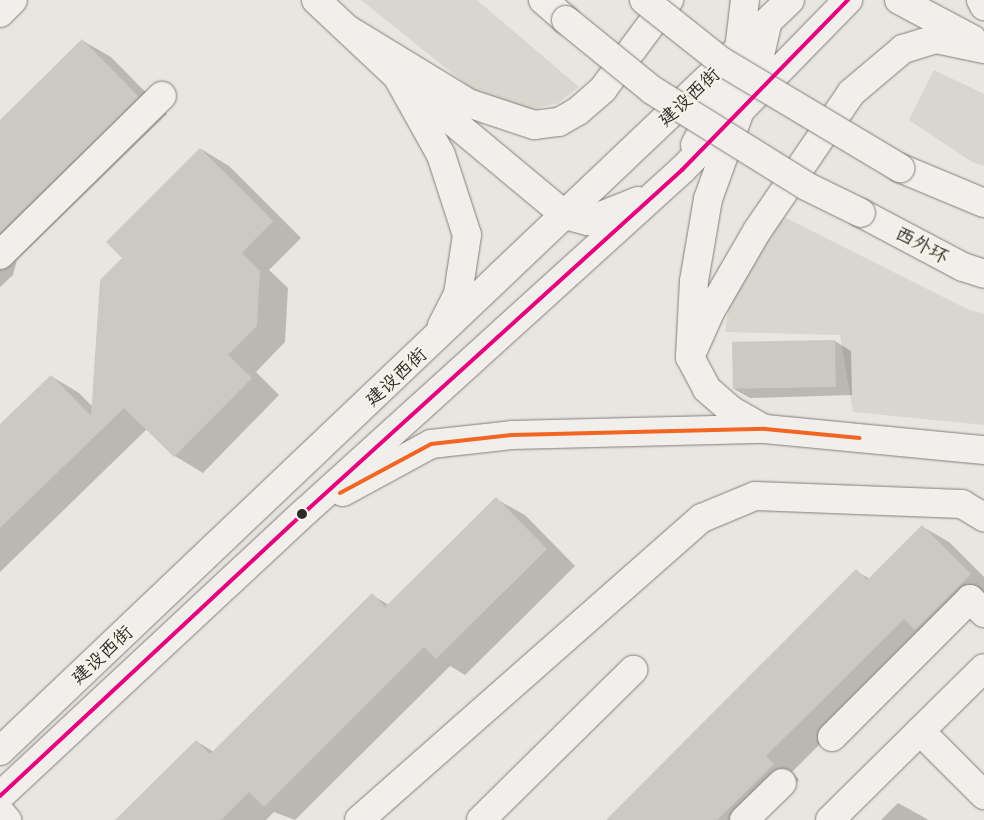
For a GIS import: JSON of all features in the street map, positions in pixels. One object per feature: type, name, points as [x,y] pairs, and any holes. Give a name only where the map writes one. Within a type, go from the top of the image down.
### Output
[{"type":"main road","points":[[0,13],[13,0]]},
{"type":"main road","points":[[316,0],[397,76],[565,215],[588,222],[658,193]]},
{"type":"main road","name":"西外环","points":[[543,0],[652,90],[806,186],[984,274]]},
{"type":"main road","points":[[644,0],[721,61],[900,168],[984,203]]},
{"type":"main road","points":[[347,29],[468,102],[534,125],[559,122],[578,111],[603,89],[669,0]]},
{"type":"main road","points":[[682,170],[718,102],[739,50],[745,0]]},
{"type":"main road","name":"建设西街","points":[[0,751],[433,343],[778,12],[805,0]]},
{"type":"main road","name":"建设西街","points":[[0,796],[306,511],[658,193],[739,113],[848,0]]},
{"type":"main road","points":[[899,0],[984,47]]},
{"type":"main road","points":[[981,0],[984,6]]},
{"type":"main road","points":[[765,430],[731,410],[707,389],[690,356],[694,282],[708,199],[760,55],[778,12]]},
{"type":"main road","points":[[690,356],[710,312],[757,231],[851,93],[903,49],[936,39],[984,47]]},
{"type":"main road","points":[[397,76],[441,156],[467,235],[458,294],[433,343]]},
{"type":"main road","points":[[0,254],[162,96]]},
{"type":"main road","points":[[306,511],[431,444],[512,435],[765,430],[984,450]]},
{"type":"main road","points":[[359,820],[702,518],[755,496],[962,504],[984,517]]},
{"type":"main road","points":[[832,737],[970,599],[984,613]]},
{"type":"main road","points":[[830,820],[984,668]]},
{"type":"main road","points":[[481,820],[634,670]]},
{"type":"main road","points":[[920,731],[984,795]]},
{"type":"main road","points":[[744,820],[782,783]]},
{"type":"main road","points":[[0,812],[8,820]]},
{"type":"shaded area","points":[[361,0],[477,0],[579,87],[558,103],[525,111],[477,93]]},
{"type":"shaded area","points":[[934,70],[984,94],[984,166],[972,162],[909,120]]},
{"type":"shaded area","points":[[780,215],[967,309],[984,314],[984,425],[853,412],[840,335],[725,332],[730,296]]},
{"type":"building","points":[[82,39],[139,97],[0,233],[0,120]]},
{"type":"building","points":[[200,148],[273,221],[242,253],[260,271],[257,326],[228,355],[252,378],[174,457],[124,408],[0,528],[0,424],[51,375],[91,416],[100,280],[122,258],[106,242]]},
{"type":"building","points":[[835,340],[836,387],[733,389],[732,342]]},
{"type":"building","points":[[496,497],[547,549],[436,659],[424,647],[264,807],[249,792],[221,820],[115,820],[196,740],[210,754],[372,593],[385,607]]},
{"type":"building","points":[[922,525],[971,574],[915,630],[904,619],[766,756],[774,764],[717,820],[606,820],[856,569],[867,580]]},
{"type":"transit line","points":[[0,796],[306,511],[682,170],[848,0]]},
{"type":"transit line","points":[[340,493],[431,444],[512,435],[765,429],[860,438]]}]
